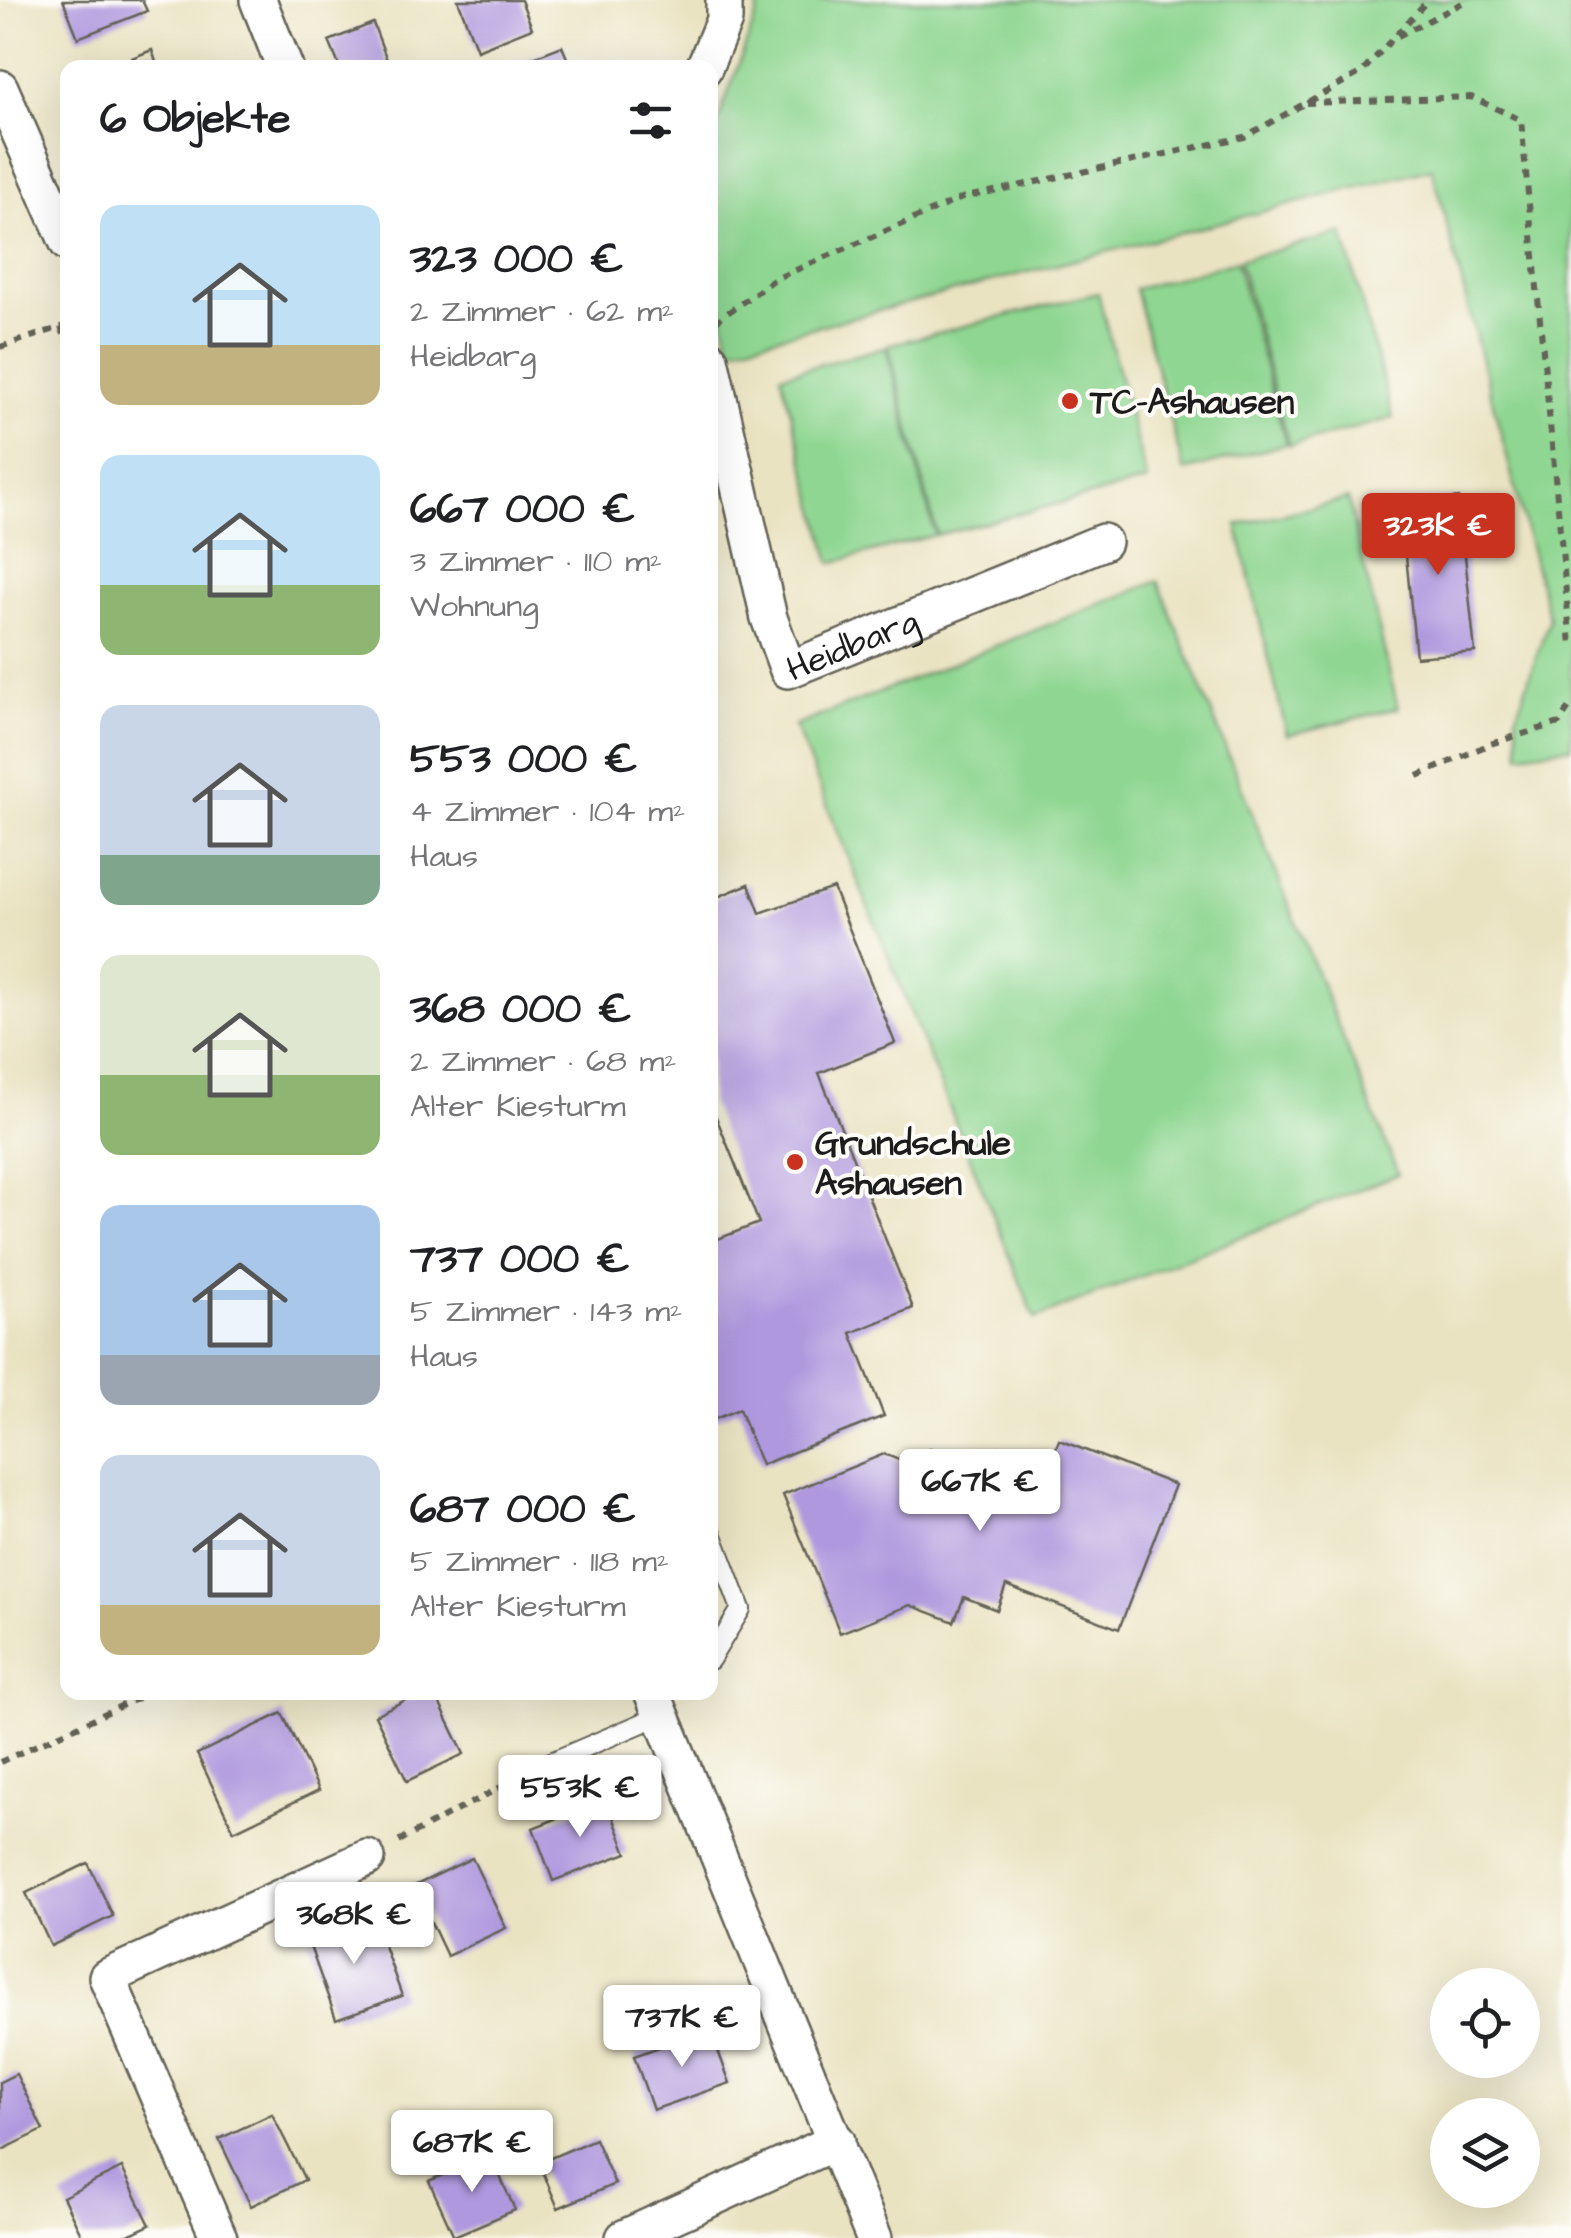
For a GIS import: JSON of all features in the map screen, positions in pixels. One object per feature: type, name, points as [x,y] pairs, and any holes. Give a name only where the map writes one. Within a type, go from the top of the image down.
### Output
[{"type":"street","points":[[258,0],[282,60]]},
{"type":"street","points":[[707,60],[724,20],[724,0]]},
{"type":"street","points":[[0,88],[60,225]]},
{"type":"street","name":"Heidbarg","points":[[718,393],[769,618],[788,670],[1103,542]]},
{"type":"street","points":[[657,1704],[874,2238]]},
{"type":"street","points":[[219,2238],[107,1977],[367,1858]]},
{"type":"street","points":[[624,2238],[837,2141]]},
{"type":"lane","points":[[718,1548],[742,1609],[718,1647]]},
{"type":"lane","points":[[530,1772],[657,1704]]},
{"type":"path","points":[[718,320],[774,279],[962,198],[1244,137],[1362,72],[1428,0]]},
{"type":"path","points":[[1393,38],[1468,0]]},
{"type":"path","points":[[1305,104],[1471,96],[1521,120],[1571,645]]},
{"type":"path","points":[[0,347],[60,327]]},
{"type":"path","points":[[1418,776],[1490,744],[1559,723],[1571,705]]},
{"type":"path","points":[[0,1762],[134,1700]]},
{"type":"path","points":[[367,1858],[530,1772]]},
{"type":"green space","points":[[757,0],[1571,0],[1571,747],[1520,754],[1516,717],[1549,619],[1432,168],[730,349],[718,291],[718,121],[758,11]]},
{"type":"green space","points":[[1343,233],[1393,418],[1289,446],[1239,260]]},
{"type":"green space","points":[[1236,261],[1286,444],[1184,471],[1135,289]]},
{"type":"green space","points":[[1098,293],[1147,481],[937,535],[888,345]]},
{"type":"green space","points":[[886,347],[935,535],[831,563],[781,375]]},
{"type":"green space","points":[[1348,499],[1398,708],[1287,735],[1237,525]]},
{"type":"green space","points":[[1158,581],[1398,1174],[1035,1319],[795,726]]},
{"type":"building","points":[[63,0],[142,0],[147,11],[78,38]]},
{"type":"building","points":[[458,0],[521,0],[532,28],[477,50]]},
{"type":"building","points":[[373,23],[387,60],[337,60],[329,41]]},
{"type":"building","points":[[562,46],[568,60],[526,60]]},
{"type":"building","points":[[152,50],[155,60],[127,60]]},
{"type":"building","points":[[1459,498],[1475,652],[1416,657],[1401,504]]},
{"type":"building","name":"Grundschule Ashausen","points":[[749,884],[760,913],[833,888],[895,1043],[819,1073],[913,1308],[851,1333],[884,1416],[761,1465],[739,1409],[718,1418],[718,1239],[759,1223],[718,1122],[718,897]]},
{"type":"building","points":[[1059,1440],[1175,1485],[1119,1629],[1006,1585],[997,1610],[964,1597],[954,1622],[910,1605],[840,1633],[783,1495],[884,1454],[922,1469],[930,1449],[989,1472],[998,1447],[1048,1467]]},
{"type":"building","points":[[406,1700],[438,1700],[464,1754],[407,1781],[375,1715]]},
{"type":"building","points":[[282,1713],[319,1790],[234,1831],[197,1754]]},
{"type":"building","points":[[606,1799],[627,1853],[553,1881],[533,1828]]},
{"type":"building","points":[[472,1858],[506,1928],[447,1956],[414,1886]]},
{"type":"building","points":[[88,1863],[113,1916],[51,1946],[26,1893]]},
{"type":"building","points":[[373,1915],[402,1996],[336,2019],[307,1938]]},
{"type":"building","points":[[710,2029],[730,2083],[653,2110],[634,2056]]},
{"type":"building","points":[[16,2074],[43,2130],[0,2151],[0,2082]]},
{"type":"building","points":[[272,2114],[305,2180],[251,2206],[219,2139]]},
{"type":"building","points":[[595,2139],[615,2184],[558,2208],[539,2163]]},
{"type":"building","points":[[490,2154],[515,2210],[454,2236],[429,2181]]},
{"type":"building","points":[[122,2168],[150,2225],[122,2238],[83,2238],[63,2197]]},
{"type":"place","name":"TC-Ashausen","points":[[1070,401]]},
{"type":"place","name":"Grundschule Ashausen","points":[[795,1162]]}]
